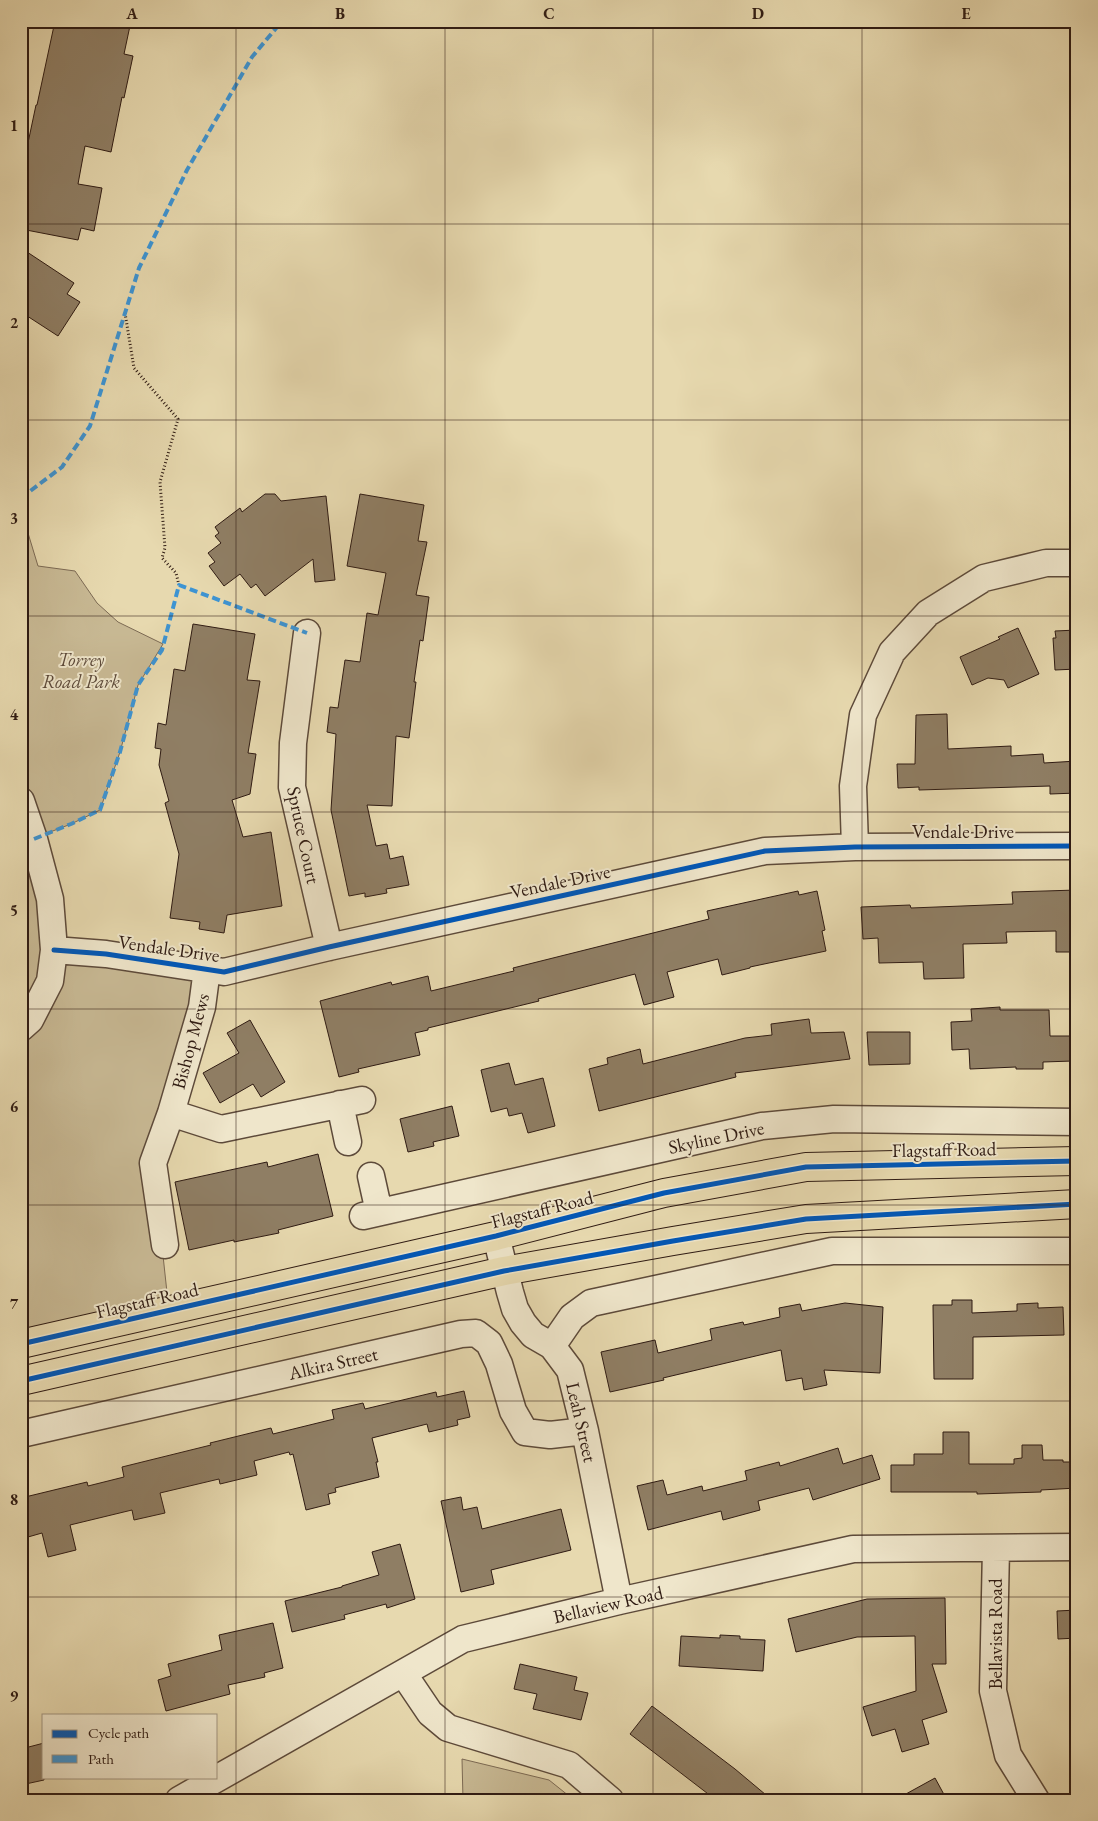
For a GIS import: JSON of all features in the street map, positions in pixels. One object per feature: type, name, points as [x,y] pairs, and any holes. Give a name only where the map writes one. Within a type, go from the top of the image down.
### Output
[{"type":"main road","name":"Flagstaff Road","points":[[21,1344],[496,1236],[664,1193],[806,1167],[1077,1160]]},
{"type":"main road","points":[[21,1382],[504,1271],[806,1220],[1077,1204]]},
{"type":"street","points":[[855,847],[854,786],[863,715],[892,652],[928,613],[984,578],[1046,563],[1077,563]]},
{"type":"street","name":"Spruce Court","points":[[307,633],[293,743],[292,787],[329,947]]},
{"type":"street","points":[[21,801],[34,839],[50,899],[54,950],[50,981],[30,1020],[21,1028]]},
{"type":"street","name":"Vendale Drive","points":[[54,950],[106,954],[224,972],[329,947],[765,852],[855,847],[1077,846]]},
{"type":"street","name":"Bishop Mews","points":[[165,1245],[153,1163],[171,1113],[202,1007],[207,969]]},
{"type":"street","name":"Bishop Mews","points":[[171,1113],[221,1129],[351,1102],[348,1142]]},
{"type":"street","name":"Skyline Drive","points":[[371,1176],[371,1214],[762,1126],[834,1119],[1077,1122]]},
{"type":"street","name":"Leah Street","points":[[496,1236],[515,1309],[523,1323],[533,1334],[552,1346],[570,1370],[585,1431],[619,1601]]},
{"type":"street","points":[[552,1346],[572,1318],[591,1303],[832,1251],[1077,1251]]},
{"type":"street","name":"Alkira Street","points":[[21,1434],[461,1334],[476,1333],[489,1343],[499,1364],[513,1411],[525,1432],[550,1435],[585,1431]]},
{"type":"street","name":"Bellaview Road","points":[[179,1800],[206,1793],[403,1673],[463,1639],[619,1601],[853,1549],[1077,1547]]},
{"type":"street","name":"Bellavista Road","points":[[996,1548],[993,1692],[1008,1755],[1036,1800]]},
{"type":"street","points":[[403,1673],[430,1713],[448,1728],[569,1765],[610,1800]]},
{"type":"path","points":[[125,313],[134,368],[178,419],[160,482],[165,548],[162,558],[176,573],[179,585]]},
{"type":"green space","name":"Torrey Road Park","points":[[21,510],[38,566],[75,571],[97,603],[118,622],[163,644],[138,685],[120,752],[100,810],[37,837],[21,788]]},
{"type":"green space","points":[[21,801],[54,950],[207,969],[153,1163],[169,1311],[21,1344]]},
{"type":"green space","points":[[462,1759],[549,1780],[574,1800],[463,1800]]},
{"type":"building","points":[[55,21],[131,21],[124,54],[133,56],[124,98],[122,97],[111,152],[85,146],[78,184],[102,188],[94,231],[81,228],[78,240],[21,229],[21,176]]},
{"type":"building","points":[[21,248],[74,283],[67,294],[80,302],[58,336],[21,312]]},
{"type":"building","points":[[265,494],[275,494],[281,501],[326,496],[335,580],[315,582],[313,559],[265,596],[256,584],[251,588],[240,574],[224,586],[209,566],[215,562],[208,553],[221,543],[215,536],[219,533],[215,527],[240,508],[242,512]]},
{"type":"building","points":[[360,494],[424,505],[418,541],[427,542],[416,595],[429,597],[423,641],[420,640],[414,682],[416,682],[409,738],[396,736],[392,806],[367,805],[376,846],[387,844],[390,859],[403,856],[409,885],[386,889],[387,893],[365,897],[365,893],[349,896],[331,810],[336,734],[327,732],[330,707],[338,708],[345,660],[360,662],[367,613],[378,615],[386,573],[347,566]]},
{"type":"building","points":[[193,624],[255,634],[247,680],[260,681],[248,753],[256,754],[250,794],[232,800],[243,837],[271,832],[282,906],[227,915],[224,933],[199,929],[200,922],[170,918],[179,854],[165,803],[169,801],[159,765],[161,749],[155,748],[158,723],[166,725],[174,669],[185,671]]},
{"type":"building","points":[[1018,628],[1039,674],[1008,688],[1004,680],[988,678],[972,685],[960,657],[1000,639],[998,637]]},
{"type":"building","points":[[1077,630],[1077,669],[1055,670],[1053,638],[1056,638],[1055,631]]},
{"type":"building","points":[[947,714],[948,749],[1011,746],[1011,756],[1043,754],[1044,763],[1077,761],[1077,793],[1050,794],[1050,786],[919,790],[919,787],[898,788],[897,764],[915,764],[916,715]]},
{"type":"building","points":[[1077,890],[1077,952],[1056,952],[1056,931],[1006,932],[1007,943],[963,944],[964,978],[924,979],[923,962],[879,963],[878,938],[863,939],[861,907],[910,905],[911,908],[1013,904],[1012,892]]},
{"type":"building","points":[[798,891],[799,895],[817,891],[825,930],[822,931],[826,951],[722,975],[718,959],[667,972],[674,997],[644,1005],[635,974],[538,999],[539,1001],[428,1028],[428,1030],[415,1033],[420,1055],[358,1069],[359,1072],[339,1077],[320,1001],[391,982],[392,985],[428,976],[431,991],[514,971],[513,968],[709,919],[707,911]]},
{"type":"building","points":[[1000,1007],[1000,1010],[1049,1010],[1050,1036],[1073,1036],[1073,1061],[1043,1062],[1043,1069],[1016,1069],[1016,1067],[970,1069],[969,1049],[952,1050],[951,1022],[972,1021],[971,1009]]},
{"type":"building","points":[[809,1019],[811,1033],[844,1032],[850,1059],[735,1073],[736,1077],[599,1111],[589,1069],[608,1064],[607,1058],[640,1049],[643,1064],[745,1038],[772,1035],[771,1024]]},
{"type":"building","points":[[250,1020],[285,1082],[261,1097],[253,1084],[220,1103],[203,1073],[239,1053],[227,1033]]},
{"type":"building","points":[[867,1032],[910,1032],[910,1064],[869,1065]]},
{"type":"building","points":[[509,1063],[515,1085],[543,1078],[555,1126],[528,1133],[522,1113],[509,1116],[507,1108],[491,1112],[481,1070]]},
{"type":"building","points":[[452,1106],[459,1136],[433,1142],[434,1146],[408,1152],[400,1119]]},
{"type":"building","points":[[318,1154],[333,1216],[278,1230],[279,1233],[189,1250],[175,1182],[267,1162],[268,1167]]},
{"type":"building","points":[[952,1300],[972,1300],[972,1313],[1017,1311],[1017,1304],[1038,1303],[1038,1308],[1063,1307],[1064,1335],[973,1337],[973,1379],[934,1379],[933,1305],[952,1305]]},
{"type":"building","points":[[845,1303],[883,1307],[880,1373],[824,1370],[827,1385],[804,1390],[802,1378],[786,1381],[781,1350],[610,1392],[601,1352],[655,1340],[658,1353],[712,1340],[710,1329],[743,1322],[744,1325],[780,1317],[779,1308],[800,1304],[802,1311]]},
{"type":"building","points":[[464,1391],[470,1417],[457,1420],[458,1425],[429,1432],[427,1424],[372,1438],[378,1462],[376,1462],[379,1477],[335,1488],[336,1492],[328,1494],[330,1504],[306,1510],[293,1454],[290,1455],[289,1452],[254,1461],[257,1475],[220,1484],[219,1479],[160,1493],[165,1513],[134,1520],[132,1510],[70,1525],[76,1550],[48,1557],[42,1533],[21,1539],[21,1498],[87,1482],[88,1486],[124,1477],[122,1467],[211,1445],[210,1443],[271,1428],[273,1434],[334,1419],[332,1410],[363,1403],[365,1409],[436,1392],[437,1397]]},
{"type":"building","points":[[943,1432],[969,1432],[969,1464],[1014,1464],[1014,1459],[1022,1458],[1022,1445],[1042,1445],[1043,1460],[1077,1462],[1077,1488],[1041,1490],[1041,1492],[977,1494],[977,1492],[891,1492],[891,1465],[914,1465],[914,1454],[943,1454]]},
{"type":"building","points":[[838,1448],[843,1464],[872,1455],[880,1479],[813,1500],[809,1488],[758,1501],[760,1510],[723,1520],[721,1511],[648,1530],[637,1486],[663,1480],[667,1495],[702,1486],[703,1491],[747,1480],[745,1471],[779,1462],[780,1466]]},
{"type":"building","points":[[461,1497],[463,1510],[477,1507],[482,1529],[561,1509],[571,1550],[491,1570],[494,1584],[461,1592],[441,1501]]},
{"type":"building","points":[[400,1544],[415,1599],[387,1608],[386,1604],[344,1615],[345,1619],[292,1632],[285,1601],[342,1587],[379,1575],[372,1552]]},
{"type":"building","points":[[945,1598],[946,1664],[932,1664],[947,1712],[922,1720],[929,1744],[902,1752],[895,1729],[872,1736],[863,1707],[916,1691],[915,1636],[857,1637],[796,1652],[788,1619],[867,1599]]},
{"type":"building","points":[[1077,1610],[1077,1638],[1058,1639],[1057,1611]]},
{"type":"building","points":[[273,1623],[283,1668],[264,1673],[265,1677],[228,1685],[230,1694],[166,1711],[158,1680],[171,1676],[168,1664],[222,1650],[219,1635]]},
{"type":"building","points":[[720,1635],[740,1636],[740,1639],[765,1640],[763,1671],[679,1666],[681,1636],[720,1638]]},
{"type":"building","points":[[520,1664],[577,1677],[574,1690],[588,1693],[581,1720],[533,1709],[537,1694],[514,1689]]},
{"type":"building","points":[[652,1706],[735,1769],[772,1800],[716,1800],[630,1734]]},
{"type":"building","points":[[42,1744],[42,1778],[44,1780],[21,1785],[21,1749]]},
{"type":"building","points":[[935,1778],[947,1800],[895,1800]]},
{"type":"marked path","points":[[21,498],[62,467],[90,426],[139,268],[187,170],[252,57],[282,21]]},
{"type":"marked path","points":[[34,839],[100,810],[120,752],[138,685],[162,650],[179,585],[307,633]]},
{"type":"cycle path","points":[[54,950],[106,954],[224,972],[765,851],[855,847],[1077,846]]},
{"type":"cycle path","points":[[21,1344],[496,1236],[664,1193],[806,1167],[1077,1161]]},
{"type":"cycle path","points":[[21,1381],[504,1271],[673,1241],[806,1219],[1077,1204]]}]
